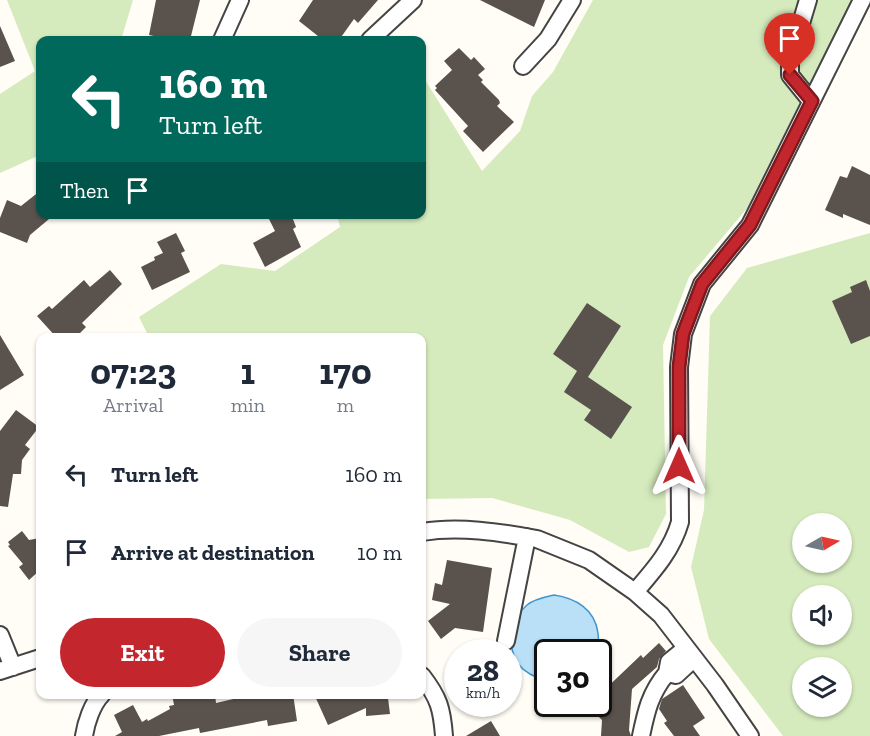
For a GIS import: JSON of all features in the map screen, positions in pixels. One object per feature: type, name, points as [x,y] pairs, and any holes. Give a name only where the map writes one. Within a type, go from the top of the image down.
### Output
[{"type":"street","points":[[224,36],[240,0]]},
{"type":"street","points":[[374,36],[413,0]]},
{"type":"street","points":[[523,66],[548,39],[572,0]]},
{"type":"street","points":[[808,0],[790,60],[790,75],[812,101]]},
{"type":"street","points":[[635,592],[661,562],[675,537],[680,522],[679,367],[683,334],[702,284],[750,225],[862,0]]},
{"type":"street","points":[[426,532],[486,531],[527,537],[589,560],[635,592],[661,615],[750,736]]},
{"type":"street","points":[[506,639],[527,537]]},
{"type":"street","points":[[0,635],[7,669],[36,659]]},
{"type":"street","points":[[641,736],[648,704],[652,694],[667,673],[669,662],[680,653],[691,654]]},
{"type":"street","points":[[426,682],[442,711],[444,736]]},
{"type":"street","points":[[84,736],[85,727],[98,699]]},
{"type":"green space","points":[[7,0],[133,0],[122,36],[36,36],[36,157],[0,173],[0,94],[35,71]]},
{"type":"green space","points":[[593,0],[857,0],[754,200],[689,277],[663,345],[666,514],[649,547],[629,552],[570,520],[492,498],[426,499],[426,333],[147,333],[139,317],[221,264],[275,271],[340,227],[338,219],[426,219],[426,81],[482,171],[520,131],[532,96],[553,72]]},
{"type":"green space","points":[[870,233],[870,736],[783,736],[709,639],[691,567],[704,510],[710,316],[747,268]]},
{"type":"water","points":[[554,595],[583,606],[593,617],[598,639],[534,639],[534,676],[522,668],[522,639],[511,639],[514,625],[521,611],[536,600]]},
{"type":"building","points":[[156,0],[200,0],[191,36],[149,35]]},
{"type":"building","points":[[313,0],[378,0],[358,23],[354,19],[342,36],[318,36],[299,21]]},
{"type":"building","points":[[480,0],[545,0],[534,27]]},
{"type":"building","points":[[0,26],[15,61],[0,67]]},
{"type":"building","points":[[459,48],[471,60],[474,57],[485,69],[478,75],[483,80],[481,82],[499,100],[500,103],[497,106],[514,122],[483,152],[463,131],[468,126],[435,90],[437,88],[435,86],[452,70],[444,61]]},
{"type":"building","points":[[852,166],[870,175],[870,225],[843,214],[843,218],[825,210],[840,176],[847,178]]},
{"type":"building","points":[[36,194],[36,219],[49,219],[30,235],[27,243],[0,232],[0,218],[7,200],[21,206]]},
{"type":"building","points":[[269,219],[293,219],[296,227],[293,229],[301,247],[265,267],[253,243],[275,231]]},
{"type":"building","points":[[176,233],[185,251],[181,253],[190,272],[152,290],[141,267],[163,253],[157,242]]},
{"type":"building","points":[[110,270],[122,284],[82,323],[86,327],[80,333],[52,333],[37,316],[49,306],[52,309],[84,280],[90,287]]},
{"type":"building","points":[[866,280],[870,291],[870,336],[851,344],[832,301],[852,292],[850,287]]},
{"type":"building","points":[[587,303],[621,326],[588,377],[632,407],[611,439],[584,420],[591,410],[564,392],[577,371],[553,354]]},
{"type":"building","points":[[0,335],[24,375],[0,390]]},
{"type":"building","points":[[16,410],[36,425],[36,431],[25,445],[30,449],[22,460],[21,474],[13,474],[8,507],[0,506],[0,431]]},
{"type":"building","points":[[22,531],[29,540],[36,539],[36,574],[29,580],[19,567],[23,564],[8,546],[10,545],[8,542]]},
{"type":"building","points":[[447,560],[492,568],[483,632],[455,628],[441,639],[428,621],[450,604],[432,600],[435,583],[442,585]]},
{"type":"building","points":[[659,643],[666,651],[659,659],[657,667],[632,689],[629,730],[631,736],[601,736],[602,720],[599,717],[612,717],[612,683],[641,655],[643,658]]},
{"type":"building","points":[[683,685],[705,718],[693,726],[700,736],[674,736],[664,723],[667,721],[659,709],[662,699]]},
{"type":"building","points":[[173,699],[216,699],[216,703],[233,699],[294,699],[297,721],[268,726],[267,720],[200,733],[199,728],[159,736],[115,736],[122,732],[114,715],[133,705],[142,722],[147,719],[148,721],[174,705]]},
{"type":"building","points":[[316,699],[388,699],[390,714],[366,716],[366,708],[328,725]]},
{"type":"building","points":[[491,721],[500,736],[466,736]]},
{"type":"route","points":[[679,466],[679,367],[683,334],[702,284],[750,225],[812,101],[790,75]]}]
